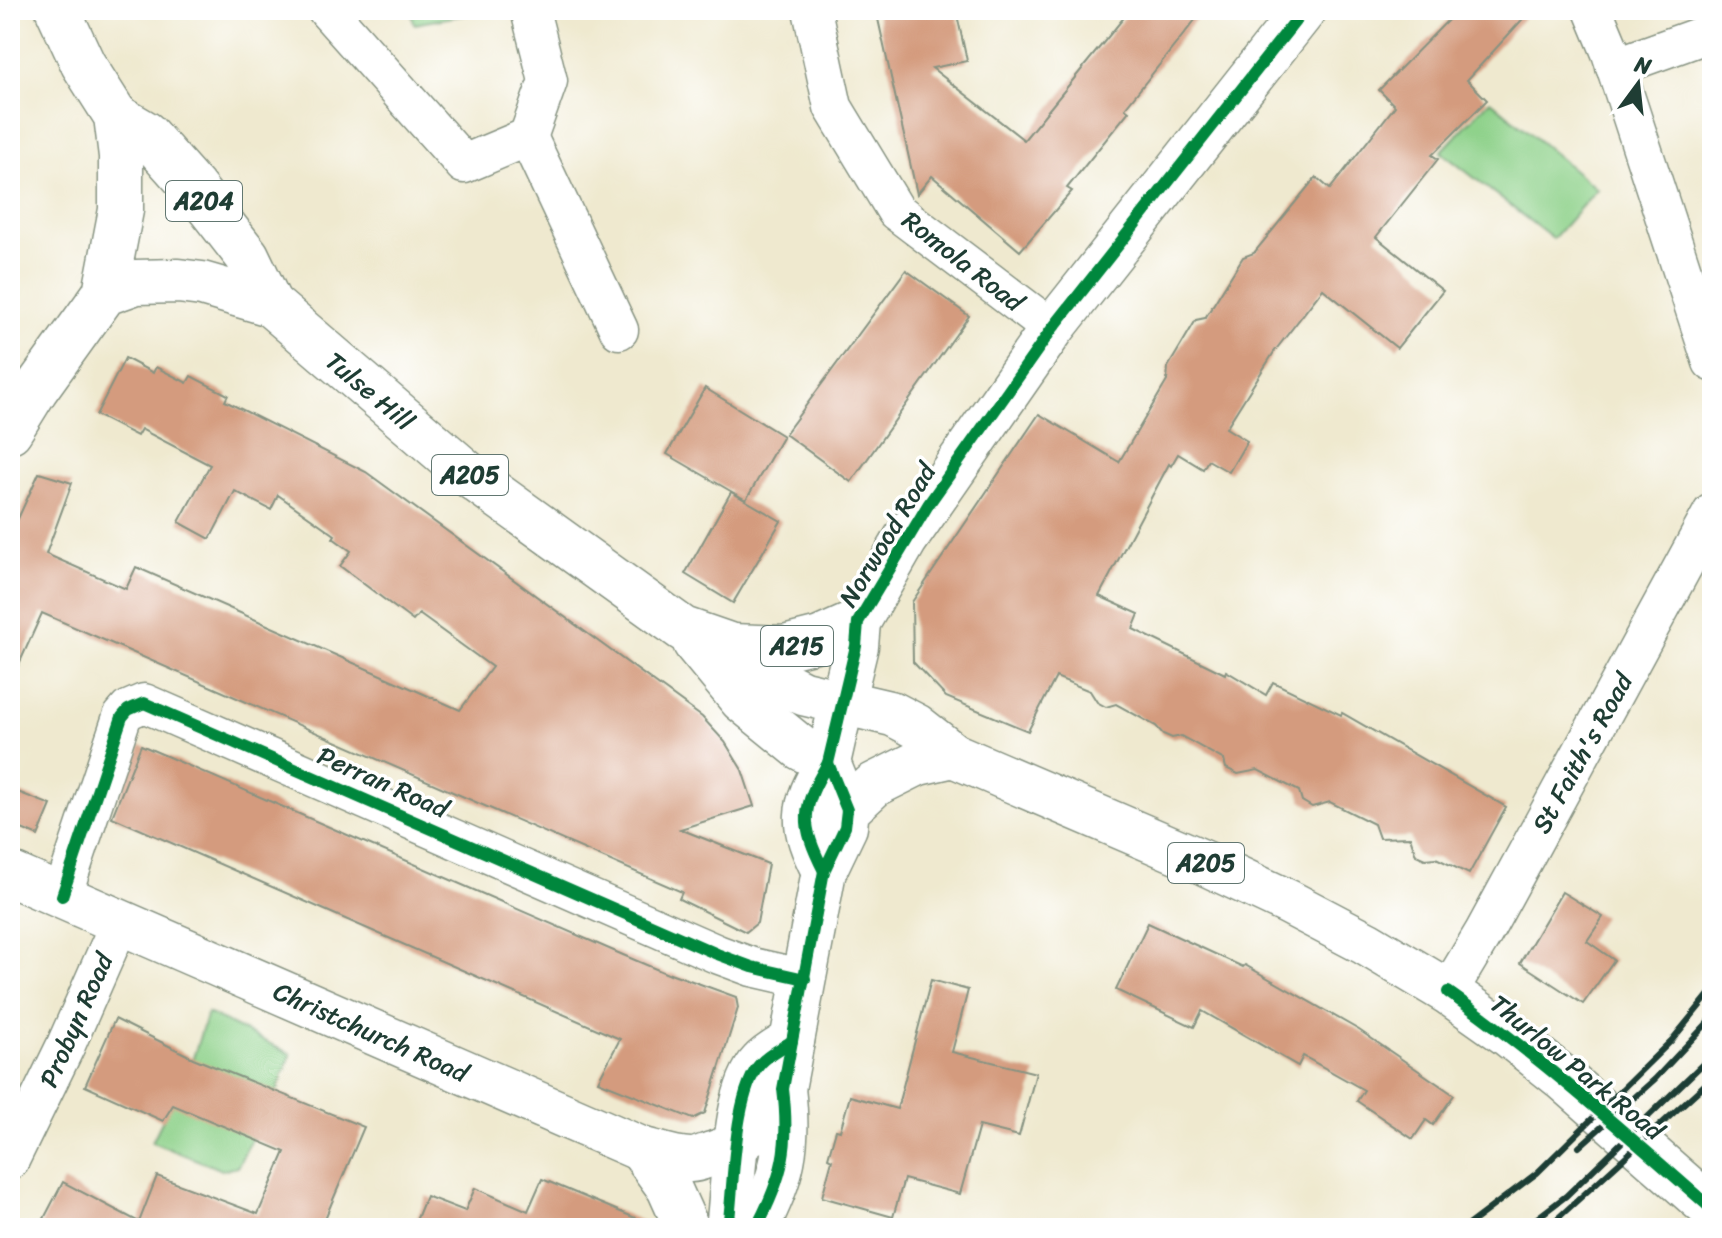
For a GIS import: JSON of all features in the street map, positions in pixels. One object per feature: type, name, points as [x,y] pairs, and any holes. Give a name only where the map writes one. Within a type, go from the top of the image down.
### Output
[{"type":"main road","name":"Tulse Hill","points":[[58,10],[83,64],[116,116],[121,156],[121,210],[105,293]]},
{"type":"main road","name":"Norwood Road","points":[[824,871],[808,840],[806,816],[811,792],[828,763],[856,646],[858,622],[928,505],[1052,329],[1304,10]]},
{"type":"main road","name":"Tulse Hill","points":[[116,116],[145,133],[194,188],[247,256],[270,304],[473,478],[683,629],[732,646],[756,669],[803,693],[843,701]]},
{"type":"main road","name":"A205","points":[[105,293],[136,282],[178,281],[202,284],[270,304]]},
{"type":"main road","points":[[10,431],[105,293]]},
{"type":"main road","name":"Norwood Road","points":[[732,646],[784,648],[820,639],[858,622]]},
{"type":"main road","name":"A205","points":[[683,629],[740,698],[801,748],[828,763]]},
{"type":"main road","name":"Thurlow Park Road","points":[[843,701],[893,714],[916,726],[953,755],[1288,902],[1448,992],[1563,1078],[1712,1209]]},
{"type":"main road","points":[[847,810],[874,785],[918,763],[953,755]]},
{"type":"main road","points":[[756,1228],[785,1158],[787,1121],[783,1089],[824,871],[845,827],[847,810],[828,763]]},
{"type":"main road","name":"Christchurch Road","points":[[10,874],[641,1149],[695,1160],[737,1145]]},
{"type":"main road","points":[[728,1228],[740,1119],[751,1076],[762,1061],[792,1041]]},
{"type":"main road","points":[[737,1145],[756,1130],[770,1113],[783,1089]]},
{"type":"main road","points":[[641,1149],[669,1188],[687,1228]]},
{"type":"street","points":[[327,10],[464,164],[528,137]]},
{"type":"street","points":[[530,10],[548,81],[528,137],[619,330]]},
{"type":"street","name":"Romola Road","points":[[812,10],[833,107],[896,211],[1052,329]]},
{"type":"street","points":[[1593,10],[1615,67],[1712,362]]},
{"type":"street","points":[[1615,67],[1712,32]]},
{"type":"street","name":"St Faith's Road","points":[[1448,992],[1484,932],[1712,513]]},
{"type":"street","name":"Perran Road","points":[[62,896],[122,717],[128,710],[144,703],[717,954],[752,967],[805,979]]},
{"type":"street","name":"Probyn Road","points":[[10,1160],[65,1047],[120,922]]},
{"type":"green space","points":[[411,10],[491,10],[414,24]]},
{"type":"green space","points":[[1490,100],[1597,189],[1553,239],[1441,152]]},
{"type":"green space","points":[[207,1013],[291,1054],[276,1093],[237,1167],[222,1170],[152,1142],[193,1058]]},
{"type":"building","points":[[876,10],[956,10],[967,61],[932,68],[1024,140],[1130,10],[1203,10],[1125,108],[1129,111],[1067,188],[1072,191],[1020,251],[932,176],[917,194]]},
{"type":"building","points":[[1458,10],[1531,10],[1467,80],[1487,100],[1432,155],[1438,159],[1376,237],[1443,291],[1397,348],[1323,289],[1274,352],[1226,428],[1247,441],[1229,472],[1208,460],[1203,469],[1178,454],[1171,466],[1169,464],[1099,596],[1139,614],[1133,629],[1225,674],[1226,671],[1266,695],[1273,682],[1342,713],[1506,807],[1469,874],[1436,858],[1425,859],[1416,855],[1410,837],[1379,838],[1374,824],[1330,802],[1312,807],[1302,801],[1299,791],[1258,770],[1238,774],[1226,768],[1224,760],[1181,736],[1172,738],[1163,734],[1156,726],[1116,704],[1106,707],[1097,702],[1090,691],[1056,677],[1028,731],[946,697],[913,662],[912,602],[1039,414],[1119,462],[1167,381],[1168,367],[1196,320],[1205,318],[1243,257],[1254,253],[1316,177],[1330,189],[1395,106],[1379,90]]},
{"type":"building","points":[[906,270],[969,316],[851,482],[785,434]]},
{"type":"building","points":[[125,358],[153,373],[156,367],[187,383],[191,376],[228,395],[225,401],[366,472],[702,717],[725,742],[742,770],[754,806],[680,829],[768,864],[757,923],[746,932],[679,899],[682,892],[42,613],[10,684],[10,536],[39,473],[72,483],[46,554],[126,589],[136,567],[460,710],[492,667],[419,614],[413,621],[340,566],[351,551],[333,538],[335,535],[278,495],[271,510],[235,491],[210,539],[179,522],[210,465],[141,429],[137,436],[96,415]]},
{"type":"building","points":[[705,388],[783,436],[746,500],[667,454]]},
{"type":"building","points":[[731,492],[781,521],[733,603],[685,574]]},
{"type":"building","points":[[141,745],[670,975],[736,997],[738,1008],[705,1113],[693,1119],[598,1081],[620,1039],[112,817]]},
{"type":"building","points":[[10,789],[51,805],[38,836],[10,824]]},
{"type":"building","points":[[1562,892],[1603,917],[1587,941],[1614,960],[1583,1004],[1520,963]]},
{"type":"building","points":[[1148,923],[1243,967],[1245,965],[1359,1030],[1454,1095],[1433,1125],[1426,1120],[1413,1139],[1357,1101],[1364,1090],[1303,1056],[1298,1066],[1202,1011],[1194,1027],[1116,990]]},
{"type":"building","points":[[931,980],[968,990],[952,1052],[1036,1073],[1019,1136],[979,1126],[960,1194],[904,1179],[893,1217],[822,1197],[832,1160],[828,1158],[850,1096],[897,1109]]},
{"type":"building","points":[[115,1019],[193,1058],[364,1127],[321,1228],[39,1228],[63,1182],[139,1222],[157,1176],[258,1214],[285,1152],[173,1105],[163,1121],[85,1086]]},
{"type":"building","points":[[542,1179],[659,1228],[413,1228],[426,1196],[465,1211],[475,1188],[528,1211]]},
{"type":"railway","points":[[1464,1228],[1537,1173],[1672,1040],[1712,991]]},
{"type":"railway","points":[[1579,1147],[1655,1079],[1712,1018]]},
{"type":"railway","points":[[1524,1228],[1566,1196],[1712,1055]]},
{"type":"railway","points":[[1547,1228],[1712,1078]]},
{"type":"cycle path","points":[[756,1228],[773,1193],[782,1161],[786,1128],[783,1089],[824,871],[845,827],[847,810],[828,763],[856,646],[858,622],[928,505],[1052,329],[1304,10]]},
{"type":"cycle path","points":[[62,896],[122,717],[128,710],[144,703],[717,954],[752,967],[805,979]]},
{"type":"cycle path","points":[[824,871],[811,841],[807,816],[813,792],[828,763]]},
{"type":"cycle path","points":[[1448,992],[1550,1070],[1712,1209]]},
{"type":"cycle path","points":[[728,1228],[736,1141],[745,1095],[761,1063],[792,1041]]}]
